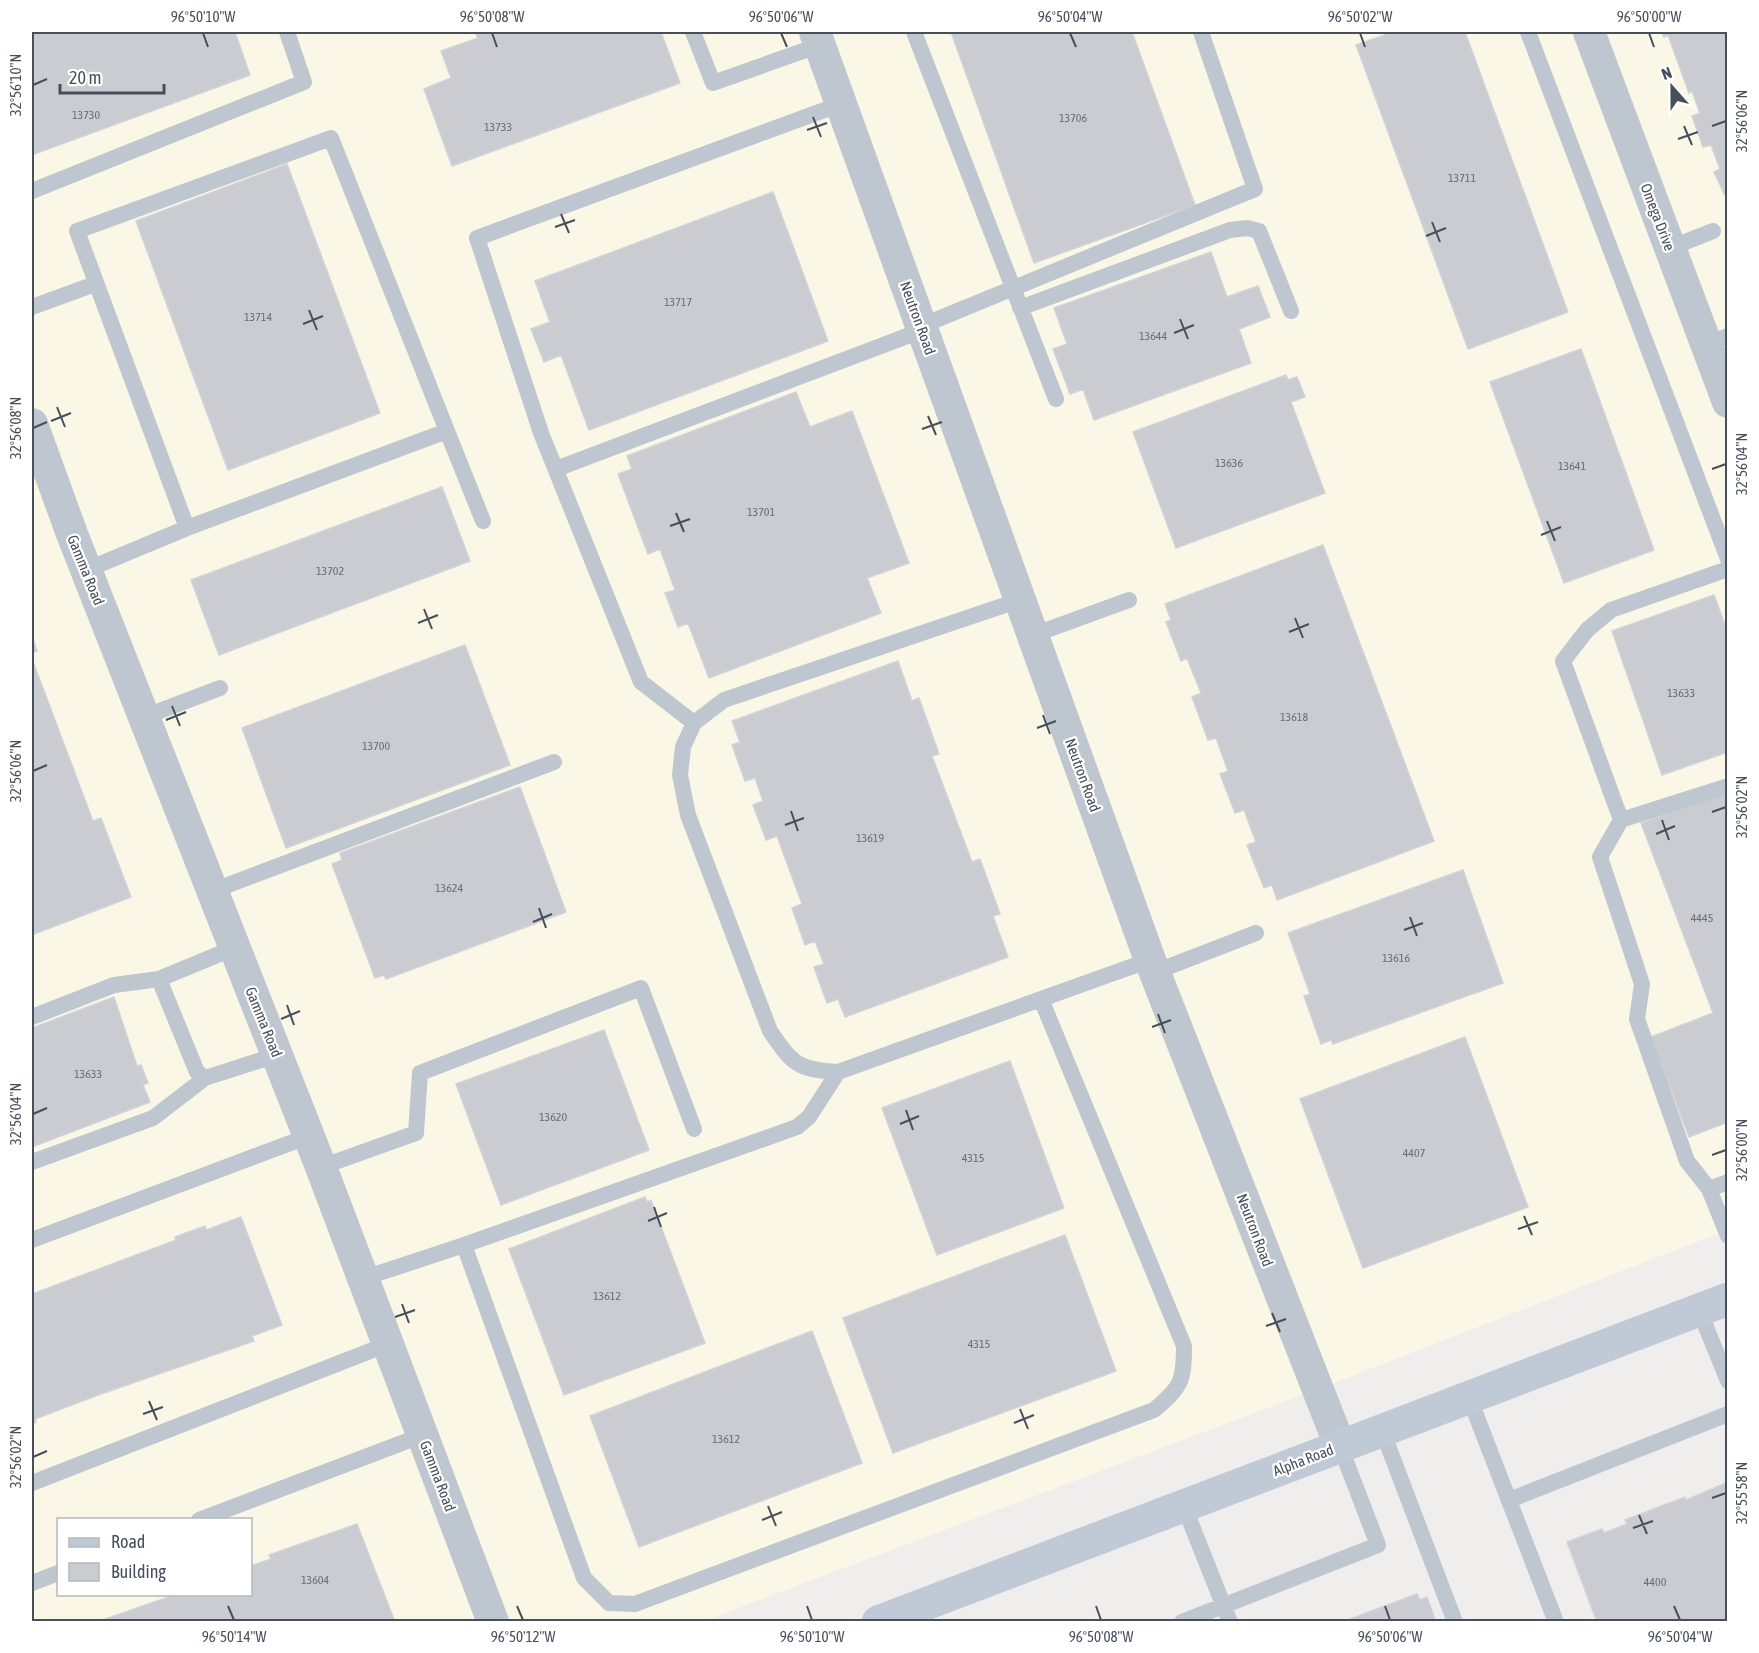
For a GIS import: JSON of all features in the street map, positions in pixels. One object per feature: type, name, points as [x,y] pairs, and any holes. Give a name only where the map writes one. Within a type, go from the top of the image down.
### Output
[{"type":"street","name":"Omega Drive","points":[[1589,32],[1670,248],[1717,340],[1728,402]]},
{"type":"street","name":"Neutron Road","points":[[818,38],[1152,966],[1340,1446]]},
{"type":"street","name":"Gamma Road","points":[[32,424],[38,460],[86,570],[309,1136],[493,1622]]},
{"type":"street","name":"Alpha Road","points":[[878,1622],[929,1612],[1184,1506],[1713,1305]]},
{"type":"lane","points":[[32,191],[304,82],[286,32]]},
{"type":"lane","points":[[693,32],[713,82],[818,38]]},
{"type":"lane","points":[[914,32],[1056,399]]},
{"type":"lane","points":[[556,469],[922,328],[1255,189],[1254,180],[1201,32]]},
{"type":"lane","points":[[1528,32],[1722,527],[1728,559]]},
{"type":"lane","points":[[694,723],[641,682],[541,433],[477,238],[841,104]]},
{"type":"lane","points":[[187,528],[76,231],[331,138],[483,521]]},
{"type":"lane","points":[[1020,308],[1230,230],[1247,228],[1259,231],[1291,311]]},
{"type":"lane","points":[[1670,248],[1713,231]]},
{"type":"lane","points":[[32,307],[95,284]]},
{"type":"lane","points":[[86,570],[187,528],[447,431]]},
{"type":"lane","points":[[1622,820],[1563,661],[1587,630],[1611,610],[1728,569]]},
{"type":"lane","points":[[1020,600],[724,700],[694,723],[683,747],[680,775],[688,815],[770,1030],[789,1059],[813,1071],[838,1072],[1041,999],[1256,933]]},
{"type":"lane","points":[[1033,635],[1129,600]]},
{"type":"lane","points":[[144,717],[220,688]]},
{"type":"lane","points":[[212,891],[554,762]]},
{"type":"lane","points":[[1728,786],[1622,820],[1600,857],[1642,984],[1637,1019],[1686,1161],[1709,1189],[1728,1236]]},
{"type":"lane","points":[[32,1017],[114,986],[159,979],[234,948]]},
{"type":"lane","points":[[159,979],[197,1072],[205,1078]]},
{"type":"lane","points":[[321,1167],[416,1133],[420,1073],[642,988],[694,1129]]},
{"type":"lane","points":[[465,1245],[584,1578],[609,1603],[635,1604],[1154,1410],[1177,1390],[1184,1376],[1184,1346],[1041,999]]},
{"type":"lane","points":[[32,1162],[153,1118],[205,1078],[277,1055]]},
{"type":"lane","points":[[364,1278],[465,1245],[797,1127],[809,1117],[838,1072]]},
{"type":"lane","points":[[32,1240],[309,1136]]},
{"type":"lane","points":[[1709,1189],[1728,1182]]},
{"type":"lane","points":[[1713,1305],[1728,1381]]},
{"type":"lane","points":[[32,1483],[388,1344]]},
{"type":"lane","points":[[1469,1397],[1556,1622]]},
{"type":"lane","points":[[1509,1500],[1728,1414]]},
{"type":"lane","points":[[1382,1430],[1455,1622]]},
{"type":"lane","points":[[204,1518],[423,1435]]},
{"type":"lane","points":[[1182,1622],[1227,1614],[1378,1545],[1340,1446]]},
{"type":"lane","points":[[1184,1506],[1227,1614]]},
{"type":"lane","points":[[32,1583],[57,1573]]},
{"type":"shaded area","points":[[32,32],[1727,32],[1727,1230],[1357,1374],[704,1621],[32,1622]]},
{"type":"building","points":[[32,32],[235,32],[250,75],[32,155]]},
{"type":"building","points":[[475,32],[661,32],[680,83],[452,166],[424,89],[451,78],[441,51],[478,38]]},
{"type":"building","points":[[951,32],[1132,32],[1195,205],[1034,263]]},
{"type":"building","points":[[1393,32],[1465,32],[1568,312],[1468,349],[1356,45]]},
{"type":"building","points":[[1662,32],[1728,32],[1728,202],[1714,172],[1720,169],[1711,145],[1703,147],[1692,116],[1700,113],[1692,91],[1689,93],[1668,35],[1664,37]]},
{"type":"building","points":[[287,164],[380,413],[228,470],[136,221]]},
{"type":"building","points":[[773,192],[828,341],[589,430],[561,355],[544,362],[531,329],[550,322],[535,281]]},
{"type":"building","points":[[1211,252],[1227,297],[1258,286],[1270,317],[1239,329],[1251,363],[1094,420],[1083,389],[1070,394],[1053,349],[1067,344],[1054,308]]},
{"type":"building","points":[[1581,349],[1654,550],[1564,583],[1490,382]]},
{"type":"building","points":[[1286,375],[1288,380],[1297,377],[1305,397],[1291,402],[1325,493],[1176,548],[1133,432]]},
{"type":"building","points":[[796,392],[810,427],[852,411],[909,563],[867,578],[881,613],[709,678],[688,623],[678,627],[665,593],[675,590],[660,549],[648,554],[618,474],[632,469],[627,456]]},
{"type":"building","points":[[442,487],[470,561],[219,655],[191,580]]},
{"type":"building","points":[[1323,545],[1434,841],[1277,900],[1272,885],[1264,888],[1247,845],[1256,842],[1244,810],[1235,813],[1220,774],[1228,771],[1216,738],[1208,740],[1192,697],[1201,693],[1187,658],[1181,661],[1166,622],[1171,620],[1165,604]]},
{"type":"building","points":[[1714,595],[1728,633],[1728,752],[1662,775],[1612,631]]},
{"type":"building","points":[[32,636],[37,651],[32,653]]},
{"type":"building","points":[[465,645],[510,765],[286,848],[242,728]]},
{"type":"building","points":[[32,659],[93,821],[101,818],[131,897],[32,935]]},
{"type":"building","points":[[898,661],[912,701],[919,698],[939,754],[932,756],[972,862],[980,859],[1000,914],[993,916],[1008,957],[845,1017],[838,999],[827,1003],[814,967],[824,964],[815,941],[805,945],[792,908],[802,904],[777,836],[766,840],[753,805],[763,801],[755,778],[745,781],[732,745],[740,742],[732,721]]},
{"type":"building","points":[[520,787],[566,912],[386,979],[384,975],[375,978],[332,864],[342,860],[340,853]]},
{"type":"building","points":[[1728,791],[1728,1122],[1689,1137],[1651,1037],[1713,1013],[1641,823]]},
{"type":"building","points":[[1463,870],[1503,983],[1333,1044],[1331,1040],[1321,1044],[1304,996],[1310,994],[1288,933]]},
{"type":"building","points":[[114,997],[137,1066],[141,1065],[148,1083],[143,1085],[150,1102],[32,1147],[32,1028]]},
{"type":"building","points":[[604,1030],[649,1150],[501,1205],[456,1084]]},
{"type":"building","points":[[1465,1037],[1528,1207],[1363,1268],[1300,1099]]},
{"type":"building","points":[[1010,1061],[1064,1208],[937,1255],[882,1108]]},
{"type":"building","points":[[645,1197],[647,1202],[651,1200],[705,1343],[564,1395],[509,1249]]},
{"type":"building","points":[[241,1217],[282,1325],[252,1336],[254,1341],[98,1395],[35,1419],[36,1422],[32,1424],[32,1294],[176,1240],[175,1237],[205,1226],[206,1230]]},
{"type":"building","points":[[1065,1235],[1116,1371],[893,1453],[843,1318]]},
{"type":"building","points":[[812,1331],[862,1463],[639,1547],[590,1416]]},
{"type":"building","points":[[1728,1482],[1728,1622],[1597,1622],[1567,1542],[1602,1529],[1604,1533],[1627,1524],[1625,1520],[1685,1497],[1686,1500]]},
{"type":"building","points":[[357,1524],[395,1622],[97,1622],[171,1596],[252,1596],[252,1565],[271,1559],[269,1555]]},
{"type":"building","points":[[1417,1594],[1420,1600],[1427,1597],[1436,1622],[1342,1622]]}]
